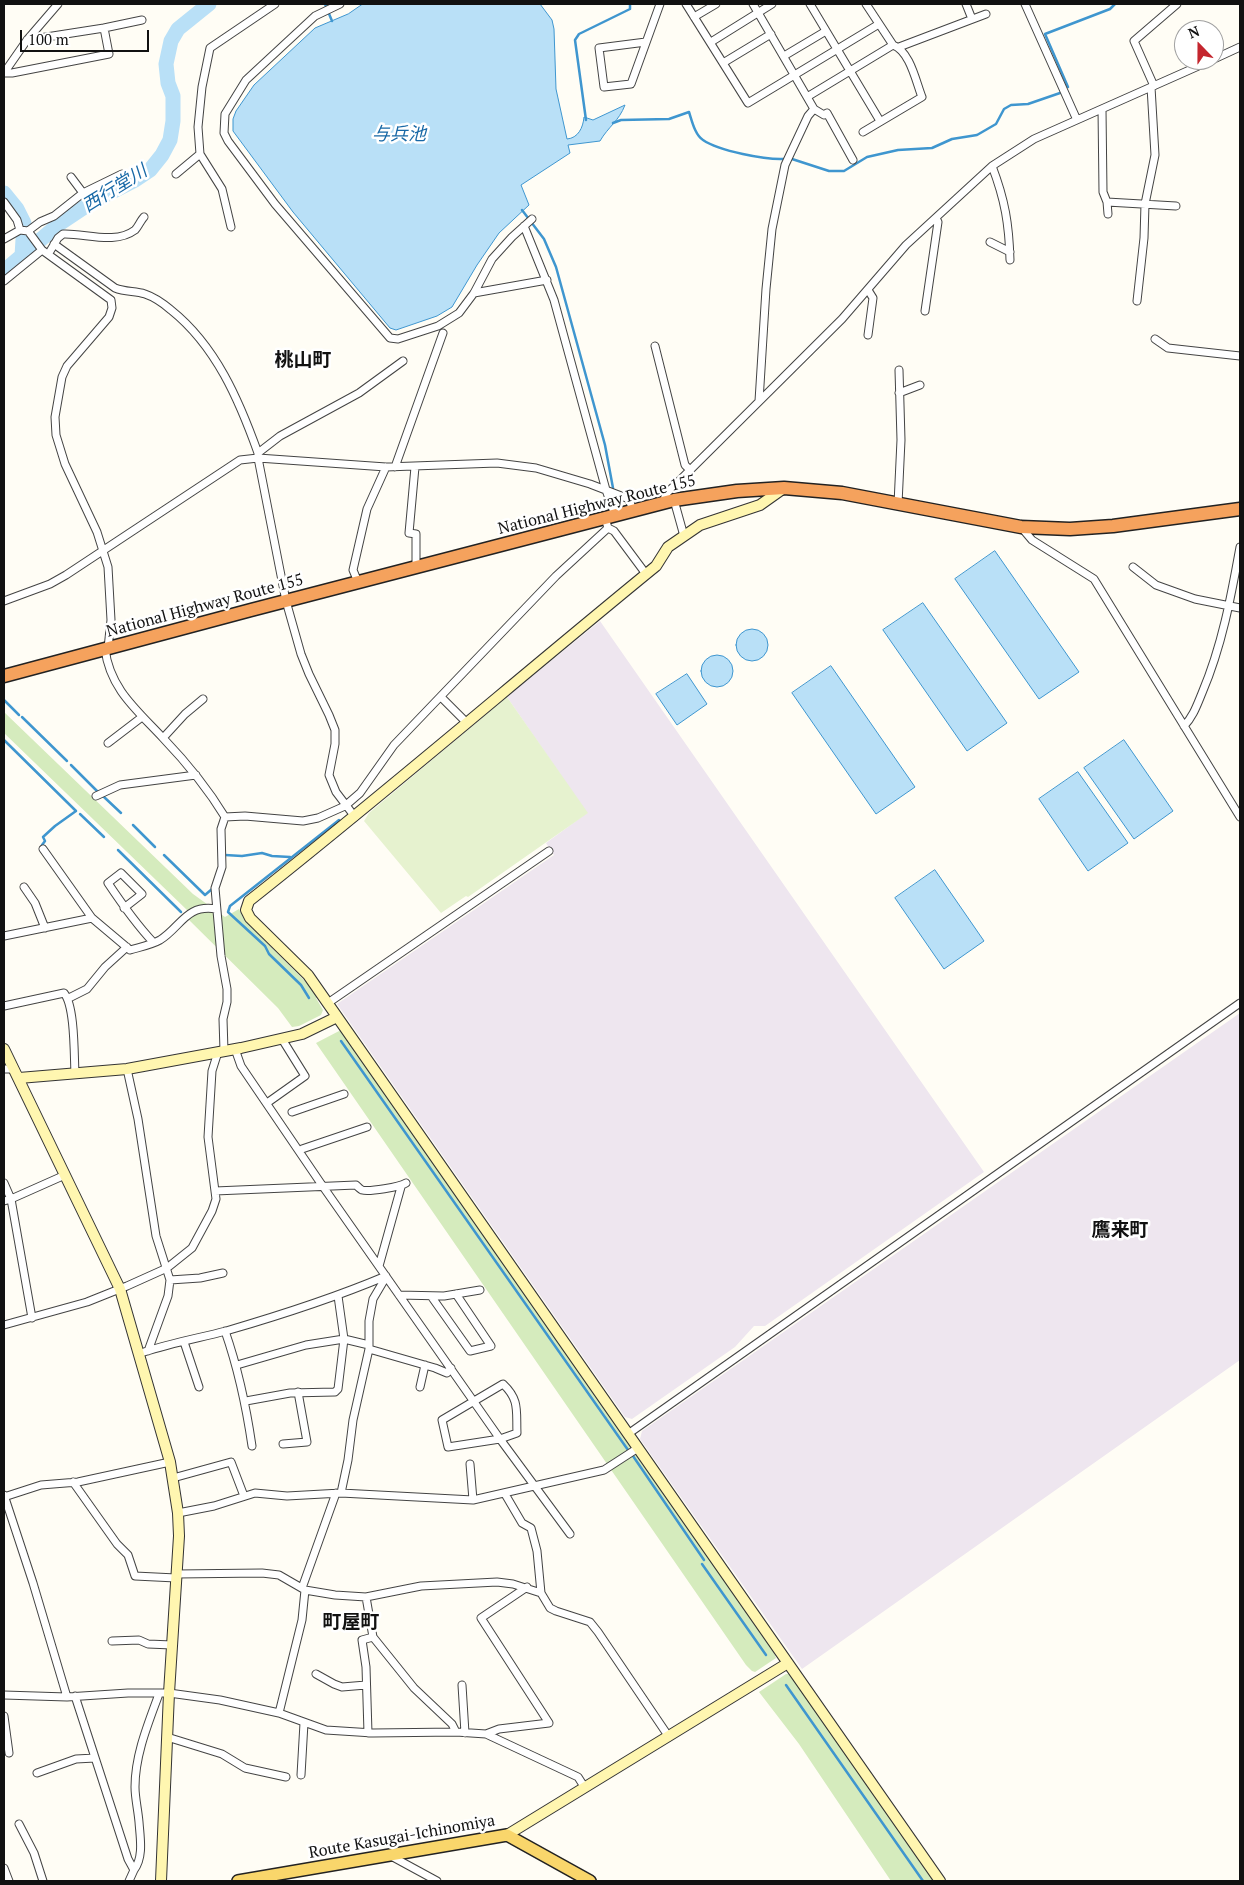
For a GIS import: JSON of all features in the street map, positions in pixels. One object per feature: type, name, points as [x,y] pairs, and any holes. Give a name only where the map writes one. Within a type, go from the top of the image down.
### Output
[{"type":"highway","name":"National Highway Route 155","points":[[4,676],[358,582],[609,521],[633,511],[668,501],[737,490],[784,488],[842,493],[1021,528],[1070,529],[1113,526],[1240,509]]},
{"type":"main road","name":"Route Kasugai-Ichinomiya","points":[[238,1881],[287,1877],[507,1835],[590,1881]]},
{"type":"street","points":[[4,73],[27,40],[58,4]]},
{"type":"street","points":[[231,227],[222,189],[200,154],[198,127],[210,48],[275,4]]},
{"type":"street","points":[[340,4],[315,16],[246,80],[225,114],[224,133],[275,204],[390,338],[398,339],[438,326],[459,314],[474,293],[492,259],[532,219]]},
{"type":"street","points":[[646,42],[599,48],[604,87],[631,84],[660,4]]},
{"type":"street","points":[[686,4],[748,103],[879,24]]},
{"type":"street","points":[[694,17],[716,4]]},
{"type":"street","points":[[753,4],[814,109],[824,115],[827,113],[853,160]]},
{"type":"street","points":[[710,42],[772,4]]},
{"type":"street","points":[[862,132],[922,97],[908,60],[879,24],[866,4]]},
{"type":"street","points":[[966,4],[972,19]]},
{"type":"street","points":[[1025,4],[1076,120]]},
{"type":"street","points":[[1137,301],[1144,238],[1145,204],[1155,155],[1152,86],[1134,41],[1177,4]]},
{"type":"street","points":[[813,5],[826,31],[880,121]]},
{"type":"street","points":[[807,97],[896,46],[986,14]]},
{"type":"street","points":[[27,40],[142,20]]},
{"type":"street","points":[[4,73],[109,54],[104,28]]},
{"type":"street","points":[[784,56],[826,31]]},
{"type":"street","points":[[723,63],[771,34]]},
{"type":"street","points":[[1224,55],[1240,47]]},
{"type":"street","points":[[684,536],[668,501],[668,492],[842,319],[906,245],[992,166],[1034,139],[1190,70]]},
{"type":"street","points":[[759,401],[772,229],[786,164],[808,116],[814,109]]},
{"type":"street","points":[[1102,109],[1103,192],[1108,202],[1108,214]]},
{"type":"street","points":[[176,174],[200,154]]},
{"type":"street","points":[[990,242],[1010,256],[1009,231],[1003,196],[992,166]]},
{"type":"street","points":[[4,239],[54,216],[83,193],[122,174]]},
{"type":"street","points":[[71,177],[83,193]]},
{"type":"street","points":[[4,202],[24,231],[46,251],[111,300],[112,308],[109,317],[67,366],[62,377],[55,417],[56,435],[65,464],[97,532],[108,567],[111,620],[106,649],[107,663],[111,676],[119,690],[142,717],[196,775],[225,817]]},
{"type":"street","points":[[1108,202],[1176,206]]},
{"type":"street","points":[[4,281],[46,251],[63,234],[86,237],[122,236],[135,230],[144,216]]},
{"type":"street","points":[[925,311],[938,222],[936,218]]},
{"type":"street","points":[[524,226],[554,300],[606,490],[609,521],[646,574]]},
{"type":"street","points":[[54,244],[115,288],[145,294],[162,303],[182,320],[207,347],[230,386],[244,414],[258,455],[286,601],[301,654],[334,730],[335,744],[329,774],[336,792],[355,817]]},
{"type":"street","points":[[474,293],[547,280]]},
{"type":"street","points":[[868,290],[873,298],[868,335]]},
{"type":"street","points":[[395,467],[443,333]]},
{"type":"street","points":[[1154,339],[1168,348],[1240,356]]},
{"type":"street","points":[[656,346],[685,465],[690,470]]},
{"type":"street","points":[[258,455],[280,436],[359,393],[403,361]]},
{"type":"street","points":[[898,504],[901,440],[899,370]]},
{"type":"street","points":[[899,393],[920,385]]},
{"type":"street","points":[[4,601],[50,584],[240,460],[258,455],[386,467],[497,463],[536,468],[590,484],[629,499],[633,511]]},
{"type":"street","points":[[358,582],[352,570],[367,509],[386,467]]},
{"type":"street","points":[[415,467],[409,533],[416,534],[416,568]]},
{"type":"street","points":[[784,488],[760,505],[700,525],[668,547],[656,566],[466,722],[355,817],[250,901],[246,910],[250,918],[308,975],[940,1881]]},
{"type":"street","points":[[225,817],[245,816],[303,821],[318,818],[346,806],[360,793],[394,745],[609,521]]},
{"type":"street","points":[[1021,528],[1032,540],[1094,578],[1240,817]]},
{"type":"street","points":[[1184,726],[1191,719],[1212,668],[1229,607],[1240,547]]},
{"type":"street","points":[[1133,566],[1156,585],[1195,599],[1240,608]]},
{"type":"street","points":[[440,697],[466,722]]},
{"type":"street","points":[[163,738],[185,714],[204,699]]},
{"type":"street","points":[[108,742],[142,717]]},
{"type":"street","points":[[96,796],[120,785],[196,775]]},
{"type":"street","points":[[4,1325],[87,1302],[167,1268],[192,1248],[212,1211],[216,1199],[208,1137],[208,1115],[212,1071],[221,1052],[223,1019],[227,1002],[215,888],[222,867],[221,829],[225,817]]},
{"type":"street","points":[[43,849],[92,918],[130,950],[161,939],[188,914],[201,908],[216,909]]},
{"type":"street","points":[[328,1003],[549,851]]},
{"type":"street","points":[[124,908],[142,894],[121,873],[108,883],[124,908],[153,942]]},
{"type":"street","points":[[24,887],[46,928]]},
{"type":"street","points":[[4,936],[92,918]]},
{"type":"street","points":[[68,998],[87,989],[127,947]]},
{"type":"street","points":[[4,1006],[64,993],[68,998],[73,1028],[75,1074]]},
{"type":"street","points":[[628,1434],[1240,1003]]},
{"type":"street","points":[[12,1072],[75,1074],[127,1069],[282,1039],[302,1034],[337,1017]]},
{"type":"street","points":[[267,1103],[305,1076],[282,1039]]},
{"type":"street","points":[[4,1049],[12,1072],[65,1175],[120,1289],[144,1352],[170,1462],[178,1513],[172,1645],[164,1693],[167,1737],[161,1881]]},
{"type":"street","points":[[235,1049],[241,1066],[324,1188],[500,1440],[570,1534]]},
{"type":"street","points":[[127,1069],[142,1137],[156,1236],[170,1280],[168,1296],[144,1352]]},
{"type":"street","points":[[292,1112],[344,1094]]},
{"type":"street","points":[[302,1149],[367,1127]]},
{"type":"street","points":[[7,1200],[65,1175]]},
{"type":"street","points":[[4,1183],[32,1318]]},
{"type":"street","points":[[215,1191],[324,1188],[356,1185],[363,1190],[404,1185],[379,1266]]},
{"type":"street","points":[[170,1280],[200,1278],[223,1273]]},
{"type":"street","points":[[144,1352],[225,1331],[338,1296],[386,1276]]},
{"type":"street","points":[[279,1713],[302,1620],[303,1589],[339,1493],[348,1460],[353,1420],[369,1347],[373,1299],[386,1276]]},
{"type":"street","points":[[399,1295],[431,1296],[480,1290]]},
{"type":"street","points":[[431,1296],[470,1351],[491,1346],[456,1294]]},
{"type":"street","points":[[246,1401],[298,1392],[335,1392],[338,1390],[344,1339],[338,1296]]},
{"type":"street","points":[[225,1331],[237,1365],[246,1401],[252,1446]]},
{"type":"street","points":[[237,1365],[306,1346],[344,1339],[447,1373],[451,1368]]},
{"type":"street","points":[[184,1342],[199,1387]]},
{"type":"street","points":[[420,1387],[425,1365]]},
{"type":"street","points":[[502,1384],[512,1393],[516,1405],[517,1433],[500,1440],[448,1446],[442,1420],[502,1384]]},
{"type":"street","points":[[282,1444],[307,1442],[298,1392]]},
{"type":"street","points":[[178,1513],[214,1506],[255,1493],[287,1496],[339,1493],[473,1500],[604,1470],[638,1448]]},
{"type":"street","points":[[67,1697],[33,1583],[5,1505],[4,1496],[41,1486],[73,1482],[170,1462]]},
{"type":"street","points":[[173,1478],[231,1462],[244,1496]]},
{"type":"street","points":[[470,1464],[473,1500]]},
{"type":"street","points":[[73,1482],[117,1544],[128,1555],[135,1576],[262,1573],[279,1575],[303,1589],[335,1595],[366,1597],[421,1586],[497,1582],[527,1587],[541,1593]]},
{"type":"street","points":[[505,1494],[522,1523],[531,1528],[537,1551],[541,1593],[550,1608],[590,1622],[669,1737]]},
{"type":"street","points":[[486,1734],[499,1729],[549,1723],[481,1618],[527,1587]]},
{"type":"street","points":[[366,1597],[373,1637],[414,1688],[452,1724],[456,1732]]},
{"type":"street","points":[[368,1733],[366,1668],[362,1640],[373,1637]]},
{"type":"street","points":[[112,1641],[139,1640],[148,1644],[172,1645]]},
{"type":"street","points":[[507,1835],[788,1663]]},
{"type":"street","points":[[316,1674],[342,1687],[366,1685]]},
{"type":"street","points":[[462,1685],[464,1733]]},
{"type":"street","points":[[4,1695],[67,1697],[164,1693],[220,1700],[279,1713],[326,1730],[368,1733],[456,1732],[486,1734],[578,1777],[586,1788]]},
{"type":"street","points":[[129,1881],[139,1864],[141,1841],[135,1788],[137,1766],[144,1734],[164,1693]]},
{"type":"street","points":[[75,1696],[128,1859],[134,1870]]},
{"type":"street","points":[[4,1716],[8,1753]]},
{"type":"street","points":[[301,1775],[304,1723]]},
{"type":"street","points":[[167,1737],[222,1754],[245,1768],[286,1777]]},
{"type":"street","points":[[37,1773],[76,1759],[95,1758]]},
{"type":"street","points":[[20,1824],[34,1853],[43,1881]]},
{"type":"street","points":[[391,1856],[434,1880]]},
{"type":"street","points":[[4,1868],[9,1881]]},
{"type":"street","points":[[423,1881],[434,1880]]},
{"type":"shaded area","points":[[600,621],[984,1172],[765,1326],[754,1326],[735,1347],[632,1419],[625,1417],[337,1004],[554,855],[546,843],[587,813],[507,697]]},
{"type":"shaded area","points":[[1240,1013],[1240,1360],[802,1669],[640,1439],[642,1431]]},
{"type":"green space","points":[[507,697],[588,813],[468,897],[466,896],[441,913],[364,821],[369,813]]},
{"type":"green space","points":[[4,712],[193,894],[225,917],[239,909],[245,921],[318,996],[316,998],[323,1010],[321,1015],[299,1026],[292,1027],[278,1008],[188,919],[187,910],[4,733]]},
{"type":"green space","points":[[341,1030],[776,1658],[755,1672],[746,1665],[316,1043]]},
{"type":"green space","points":[[786,1674],[789,1674],[934,1881],[891,1881],[799,1744],[759,1692]]},
{"type":"water","name":"与兵池","points":[[363,4],[540,4],[552,20],[554,29],[556,89],[567,139],[574,137],[579,132],[584,117],[593,120],[625,105],[620,115],[600,141],[568,145],[570,153],[521,185],[529,205],[499,233],[452,307],[437,316],[396,330],[390,328],[293,212],[233,131],[233,119],[236,111],[254,85],[315,28],[348,14]]},
{"type":"water","points":[[995,551],[1079,672],[1039,699],[955,579]]},
{"type":"water","points":[[923,603],[1007,723],[967,751],[883,630]]},
{"type":"water","points":[[752,629],[758,630],[763,634],[767,639],[767,651],[763,656],[758,660],[752,661],[746,660],[741,656],[737,651],[736,645],[737,639],[741,634],[746,630]]},
{"type":"water","points":[[717,655],[723,656],[728,660],[732,665],[732,677],[728,682],[723,686],[717,687],[711,686],[706,682],[702,677],[701,671],[702,665],[706,660],[711,656]]},
{"type":"water","points":[[831,666],[915,787],[876,814],[792,693]]},
{"type":"water","points":[[687,674],[707,704],[677,725],[656,694]]},
{"type":"water","points":[[1124,740],[1173,811],[1134,839],[1084,768]]},
{"type":"water","points":[[1078,772],[1128,843],[1088,871],[1039,799]]},
{"type":"water","points":[[935,870],[984,941],[944,969],[895,898]]},
{"type":"waterway","name":"西行堂川","points":[[4,271],[59,224],[92,202],[135,180],[150,170],[162,155],[170,140],[173,121],[173,96],[168,83],[166,64],[171,41],[178,29],[209,4]]},
{"type":"waterway","points":[[325,4],[332,21]]},
{"type":"waterway","points":[[586,120],[575,40],[579,34],[630,9],[630,4]]},
{"type":"waterway","points":[[1068,87],[1045,34],[1110,9],[1115,4]]},
{"type":"waterway","points":[[792,159],[829,171],[844,171],[867,157],[898,150],[932,148],[952,139],[977,135],[996,124],[1004,109],[1011,105],[1028,104],[1060,93]]},
{"type":"waterway","points":[[613,123],[621,120],[669,119],[689,112],[698,135],[710,144],[743,154],[784,159]]},
{"type":"waterway","points":[[4,193],[17,209],[24,223],[22,256]]},
{"type":"waterway","points":[[522,210],[544,239],[556,267],[605,445],[613,488]]},
{"type":"waterway","points":[[4,700],[19,715]]},
{"type":"waterway","points":[[22,717],[67,761]]},
{"type":"waterway","points":[[4,740],[76,811]]},
{"type":"waterway","points":[[71,765],[98,792]]},
{"type":"waterway","points":[[104,797],[121,813]]},
{"type":"waterway","points":[[42,845],[45,841],[43,837],[76,811]]},
{"type":"waterway","points":[[80,814],[104,837]]},
{"type":"waterway","points":[[309,998],[301,985],[269,954],[265,946],[228,912],[230,906],[339,820]]},
{"type":"waterway","points":[[133,825],[155,847]]},
{"type":"waterway","points":[[118,850],[181,912]]},
{"type":"waterway","points":[[225,855],[242,856],[262,853],[272,856],[290,857]]},
{"type":"waterway","points":[[164,855],[205,895],[212,889]]},
{"type":"waterway","points":[[341,1041],[628,1450]]},
{"type":"waterway","points":[[633,1456],[704,1560]]},
{"type":"waterway","points":[[702,1564],[766,1655]]},
{"type":"waterway","points":[[786,1685],[923,1881]]},
{"type":"district","name":"桃山町","points":[[303,361]]},
{"type":"district","name":"鷹来町","points":[[1120,1231]]},
{"type":"district","name":"町屋町","points":[[351,1623]]}]
